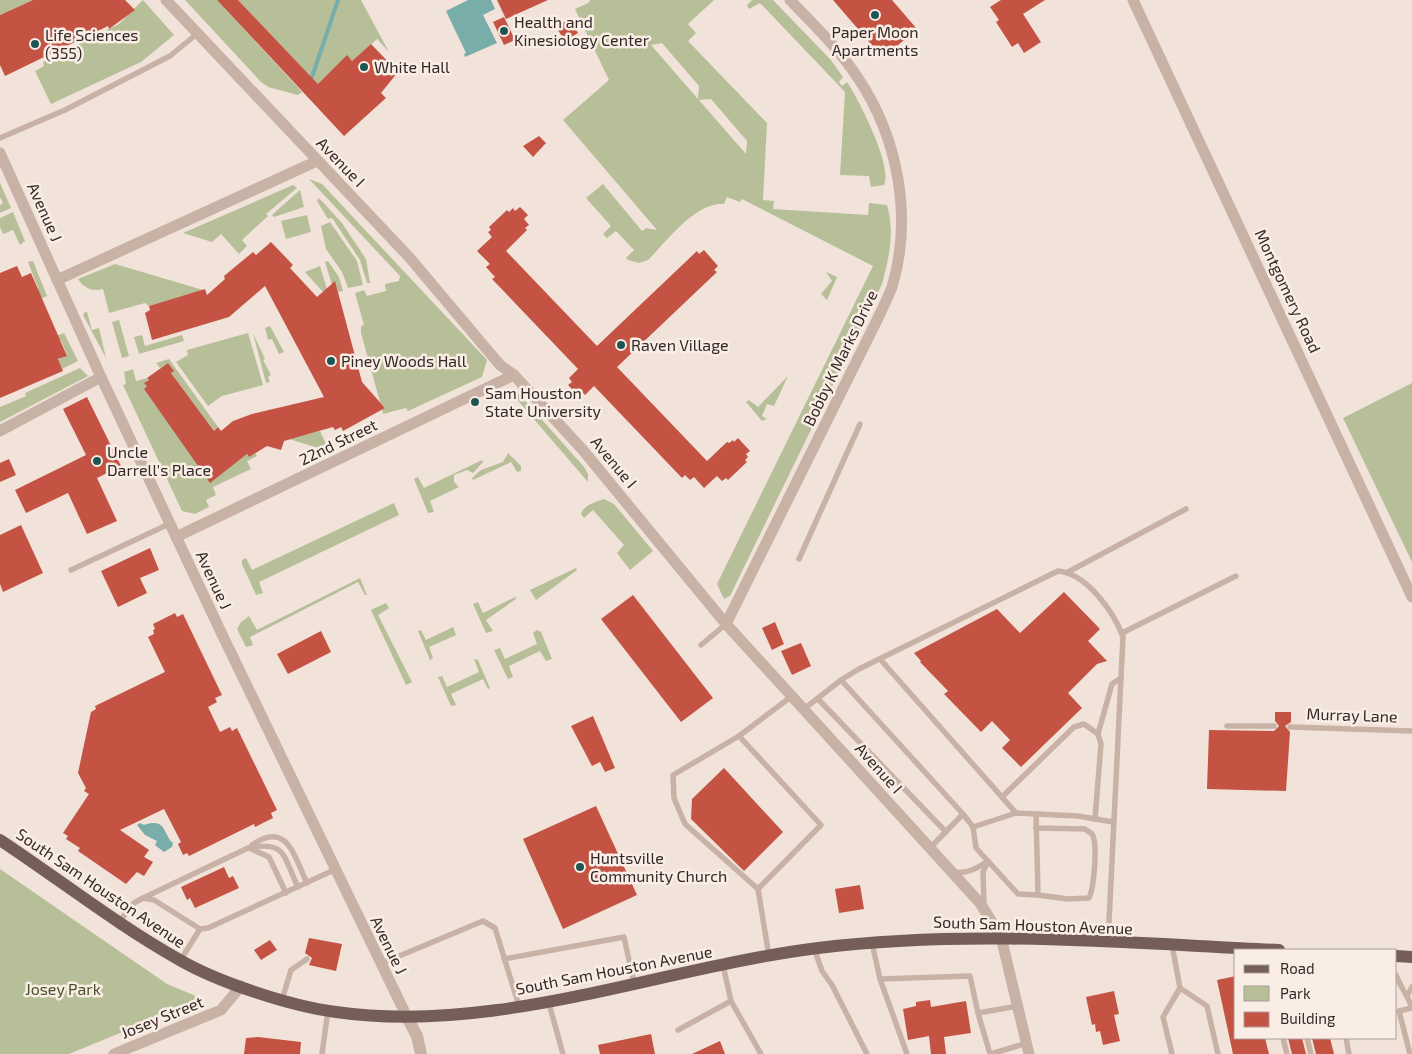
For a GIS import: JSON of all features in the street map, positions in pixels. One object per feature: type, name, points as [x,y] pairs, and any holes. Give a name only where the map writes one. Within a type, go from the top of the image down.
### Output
[{"type":"main road","name":"South Sam Houston Avenue","points":[[0,840],[119,922],[180,961],[241,986],[282,1000],[328,1010],[407,1017],[468,1014],[519,1006],[814,948],[933,937],[1001,937],[1256,949]]},
{"type":"main road","points":[[1397,956],[1412,956]]},
{"type":"street","name":"Avenue I","points":[[166,0],[409,257],[500,365],[514,375],[582,449],[726,624],[984,910],[1001,937],[1028,1048]]},
{"type":"street","name":"Bobby K Marks Drive","points":[[726,624],[892,287],[902,218],[899,182],[890,144],[877,109],[857,77],[831,44],[790,0]]},
{"type":"street","name":"Montgomery Road","points":[[1133,0],[1412,597]]},
{"type":"street","name":"Avenue J","points":[[0,153],[101,377],[176,537],[334,870],[407,1017]]},
{"type":"street","points":[[57,280],[317,161]]},
{"type":"street","name":"22nd Street","points":[[176,537],[514,375]]},
{"type":"street","points":[[0,431],[101,377]]},
{"type":"street","name":"Josey Street","points":[[114,1054],[221,1010],[241,986]]},
{"type":"street","points":[[407,1017],[417,1036],[421,1054]]},
{"type":"lane","points":[[0,138],[65,110],[170,56],[198,33]]},
{"type":"lane","points":[[799,559],[860,424]]},
{"type":"lane","points":[[1068,572],[1186,509]]},
{"type":"lane","points":[[71,570],[170,524]]},
{"type":"lane","points":[[804,709],[841,680],[1058,571],[1068,572],[1084,581],[1117,621],[1122,633],[1108,942]]},
{"type":"lane","points":[[1122,633],[1236,576]]},
{"type":"lane","points":[[701,645],[726,624]]},
{"type":"lane","points":[[880,659],[1016,812]]},
{"type":"lane","points":[[1095,819],[1101,744],[1098,734],[1112,684],[1121,678]]},
{"type":"lane","points":[[841,680],[963,814],[973,827],[976,848],[1018,894],[1068,899],[1088,898],[1092,891],[1094,876],[1094,840],[1091,833],[1085,829],[1036,828]]},
{"type":"lane","points":[[769,956],[758,889],[685,824],[674,798],[673,775],[739,736],[792,696]]},
{"type":"lane","points":[[818,698],[946,832]]},
{"type":"lane","points":[[1002,796],[1074,727],[1084,724],[1098,734]]},
{"type":"lane","points":[[1227,726],[1274,726]]},
{"type":"lane","name":"Murray Lane","points":[[1290,727],[1412,731]]},
{"type":"lane","points":[[739,736],[821,825],[758,889]]},
{"type":"lane","points":[[973,827],[1016,812],[1113,822]]},
{"type":"lane","points":[[930,848],[963,814]]},
{"type":"lane","points":[[1036,814],[1038,895]]},
{"type":"lane","points":[[119,922],[134,903],[248,848],[261,838],[271,835],[279,836],[290,847],[307,883]]},
{"type":"lane","points":[[248,848],[266,844],[273,845],[280,850],[298,888]]},
{"type":"lane","points":[[248,848],[263,852],[269,857],[286,893]]},
{"type":"lane","points":[[951,872],[963,873],[988,861]]},
{"type":"lane","points":[[984,910],[984,872],[988,861]]},
{"type":"lane","points":[[143,898],[154,900],[200,929],[208,928],[334,870]]},
{"type":"lane","points":[[380,964],[483,921],[495,928],[519,1006]]},
{"type":"lane","points":[[180,961],[200,929]]},
{"type":"lane","points":[[504,959],[624,937],[634,983]]},
{"type":"lane","points":[[872,942],[880,979],[907,1054]]},
{"type":"lane","points":[[1172,945],[1180,988],[1163,1017],[1172,1054]]},
{"type":"lane","points":[[814,948],[822,971],[832,985],[867,1054]]},
{"type":"lane","points":[[282,1000],[290,970],[307,959]]},
{"type":"lane","points":[[723,965],[731,1001],[760,1054]]},
{"type":"lane","points":[[880,979],[970,976],[990,1054],[1028,1048]]},
{"type":"lane","points":[[1397,977],[1402,989],[1408,994],[1412,1008],[1399,1011],[1410,1054]]},
{"type":"lane","points":[[1408,994],[1412,987]]},
{"type":"lane","points":[[1180,988],[1207,1006],[1218,1054]]},
{"type":"lane","points":[[548,1000],[563,1054]]},
{"type":"lane","points":[[678,1030],[731,1001]]},
{"type":"lane","points":[[978,1013],[1018,1006]]},
{"type":"lane","points":[[322,1054],[328,1010]]},
{"type":"lane","points":[[1283,1039],[1287,1054]]},
{"type":"lane","points":[[1307,1039],[1310,1054]]},
{"type":"lane","points":[[1346,1039],[1350,1054]]},
{"type":"green space","points":[[0,0],[33,0],[0,15]]},
{"type":"green space","points":[[143,0],[174,35],[141,62],[51,104],[35,71],[44,66],[43,62],[119,24]]},
{"type":"green space","points":[[185,0],[217,0],[302,92],[298,95],[268,87],[261,82]]},
{"type":"green space","points":[[238,0],[361,0],[389,52],[377,39],[352,61],[347,56],[318,84]]},
{"type":"green space","points":[[590,0],[714,0],[688,24],[696,33],[688,41],[767,123],[763,200],[774,201],[773,209],[868,215],[869,203],[887,205],[891,235],[882,284],[730,596],[724,599],[717,584],[873,266],[742,199],[740,202],[727,197],[724,204],[713,205],[692,216],[648,260],[639,263],[628,260],[626,258],[634,250],[616,231],[607,238],[603,234],[611,226],[586,198],[603,184],[642,231],[646,228],[657,230],[563,120],[609,80],[575,9],[588,3]],"holes":[[[662,43],[699,86],[698,99],[651,45]],[[711,99],[747,141],[746,154],[699,100]]]},
{"type":"green space","points":[[752,0],[773,0],[830,59],[843,77],[839,82],[842,86],[847,82],[866,117],[879,149],[884,163],[884,185],[871,187],[869,176],[840,175],[845,92],[760,3],[749,9],[747,5]]},
{"type":"green space","points":[[309,179],[322,184],[487,360],[482,377],[408,411],[406,408],[383,414],[382,409],[385,407],[380,402],[361,333],[361,326],[364,325],[355,293],[364,290],[367,296],[386,291],[385,284],[399,281],[400,276]]},
{"type":"green space","points":[[0,183],[11,208],[0,213],[0,205],[3,203],[0,197]]},
{"type":"green space","points":[[293,185],[297,188],[266,214],[268,216],[242,240],[247,246],[239,254],[221,234],[212,242],[183,233]]},
{"type":"green space","points":[[300,190],[304,207],[274,217],[272,215]]},
{"type":"green space","points":[[319,198],[342,223],[366,259],[370,283],[367,283],[360,260],[332,218],[328,219],[317,201]]},
{"type":"green space","points":[[13,212],[25,241],[20,245],[13,230],[3,234],[0,227],[0,218]]},
{"type":"green space","points":[[307,215],[311,232],[286,239],[281,221]]},
{"type":"green space","points":[[330,222],[357,261],[363,285],[348,288],[342,272],[326,249],[321,226]]},
{"type":"green space","points":[[33,261],[47,296],[33,302],[29,292],[38,288],[28,262]]},
{"type":"green space","points":[[328,261],[339,277],[343,291],[338,292],[335,282],[332,285],[325,262]]},
{"type":"green space","points":[[115,264],[203,290],[149,306],[145,303],[109,313],[103,289],[95,290],[89,288],[78,279]]},
{"type":"green space","points":[[320,266],[327,289],[323,292],[305,272]]},
{"type":"green space","points":[[826,272],[837,277],[827,300],[821,294],[832,281]]},
{"type":"green space","points":[[87,312],[92,330],[99,328],[106,358],[83,315]]},
{"type":"green space","points":[[119,320],[129,356],[122,358],[112,322]]},
{"type":"green space","points":[[270,326],[284,352],[279,354],[272,339],[268,340],[265,328]]},
{"type":"green space","points":[[64,333],[78,361],[62,369],[58,360],[67,355],[61,340],[51,344],[49,339]]},
{"type":"green space","points":[[248,333],[263,385],[222,396],[208,406],[176,362],[188,355],[187,350]]},
{"type":"green space","points":[[253,333],[271,375],[268,377],[270,382],[266,383]]},
{"type":"green space","points":[[142,335],[145,346],[182,335],[184,341],[139,354],[134,337]]},
{"type":"green space","points":[[169,359],[218,427],[214,431],[171,373],[173,371],[168,363],[160,368],[156,363]]},
{"type":"green space","points":[[80,368],[88,376],[0,422],[0,407],[26,396],[25,393]]},
{"type":"green space","points":[[133,369],[136,381],[147,378],[149,380],[145,383],[147,386],[144,389],[210,482],[247,454],[249,457],[255,453],[257,456],[247,461],[251,469],[213,487],[216,495],[206,500],[209,507],[195,514],[182,511],[123,385],[126,384],[124,372]]},
{"type":"green space","points":[[788,376],[774,406],[767,404],[762,416],[767,419],[762,421],[746,402],[749,400],[758,407]]},
{"type":"green space","points":[[1412,383],[1412,562],[1343,418]]},
{"type":"green space","points":[[513,390],[520,395],[584,467],[588,474],[588,482],[514,396],[511,392]]},
{"type":"green space","points":[[320,431],[328,448],[325,450],[289,439]]},
{"type":"green space","points":[[508,453],[521,466],[521,471],[517,472],[511,462],[473,480],[472,478],[481,470],[503,462]]},
{"type":"green space","points":[[482,460],[483,462],[473,473],[467,470],[454,475],[454,482],[459,487],[430,501],[434,512],[428,513],[414,479],[418,477],[424,488]]},
{"type":"green space","points":[[604,499],[614,504],[653,551],[630,570],[617,553],[624,545],[593,510],[584,518],[581,514],[587,506]]},
{"type":"green space","points":[[394,503],[399,515],[259,582],[263,593],[256,595],[242,560],[246,558],[252,570]]},
{"type":"green space","points":[[576,568],[577,570],[536,600],[530,590]]},
{"type":"green space","points":[[360,578],[367,595],[365,595],[358,582],[250,637],[253,645],[246,647],[237,629],[241,622],[249,616],[257,630]]},
{"type":"green space","points":[[515,597],[516,599],[486,620],[493,631],[486,633],[473,604],[478,602],[483,613]]},
{"type":"green space","points":[[386,603],[389,608],[378,615],[412,682],[406,685],[371,610]]},
{"type":"green space","points":[[453,627],[456,635],[429,647],[433,658],[430,660],[418,631],[421,630],[426,640]]},
{"type":"green space","points":[[537,630],[541,632],[552,659],[546,661],[540,651],[509,666],[513,677],[508,679],[494,650],[500,648],[505,659],[537,644],[533,633]]},
{"type":"green space","points":[[474,659],[478,660],[490,688],[488,689],[483,679],[451,694],[456,705],[451,706],[438,677],[442,676],[447,687],[479,672]]},
{"type":"green space","name":"Josey Park","points":[[0,869],[167,984],[203,999],[69,1054],[0,1054]]},
{"type":"water","points":[[468,0],[491,0],[495,9],[483,15],[497,43],[465,57],[464,54],[466,53],[446,11]]},
{"type":"water","points":[[140,823],[144,825],[157,823],[161,825],[173,843],[172,847],[164,852],[155,845],[157,841],[145,835],[137,825]]},
{"type":"building","name":"Life Sciences (355)","points":[[33,0],[125,0],[135,10],[109,29],[108,26],[5,76],[0,65],[0,15]]},
{"type":"building","name":"White Hall","points":[[217,0],[238,0],[318,84],[347,55],[352,61],[371,44],[398,72],[381,93],[386,98],[344,136]]},
{"type":"building","points":[[497,0],[548,0],[506,19]]},
{"type":"building","name":"Paper Moon Apartments","points":[[833,0],[892,0],[917,29],[883,58]]},
{"type":"building","points":[[1001,0],[1045,0],[1023,14],[1041,42],[1024,53],[1018,43],[1012,47],[996,22],[999,20],[990,7]]},
{"type":"building","points":[[504,17],[515,40],[504,45],[493,22]]},
{"type":"building","points":[[569,19],[578,33],[565,41],[556,27]]},
{"type":"building","points":[[539,136],[546,143],[533,157],[523,146]]},
{"type":"building","name":"Raven Village","points":[[520,207],[528,215],[524,219],[529,225],[525,228],[527,230],[506,251],[597,346],[697,251],[699,254],[704,250],[718,266],[714,270],[717,272],[617,367],[707,461],[727,442],[729,443],[733,440],[734,442],[738,438],[750,451],[746,454],[748,457],[745,460],[747,462],[728,480],[726,478],[722,481],[717,476],[704,488],[694,477],[690,480],[685,475],[682,478],[594,386],[585,395],[581,391],[577,394],[568,385],[572,382],[569,378],[578,369],[492,279],[495,277],[486,267],[490,264],[477,251],[492,237],[488,232],[491,230],[489,227],[507,210],[509,212],[513,208],[515,211]]},
{"type":"building","name":"Piney Woods Hall","points":[[271,242],[293,265],[290,268],[317,297],[335,281],[362,382],[385,408],[343,431],[341,427],[335,430],[333,427],[284,441],[281,450],[267,446],[249,457],[247,454],[210,483],[144,389],[147,386],[144,383],[149,380],[147,378],[168,363],[174,371],[171,373],[214,431],[218,427],[221,431],[233,421],[252,414],[324,397],[265,286],[229,317],[152,340],[145,313],[150,310],[149,306],[205,289],[207,295],[225,279],[224,276],[253,252],[256,255]]},
{"type":"building","points":[[17,266],[22,277],[31,273],[67,356],[58,359],[63,371],[0,398],[0,273]]},
{"type":"building","name":"Uncle Darrell's Place","points":[[87,397],[121,466],[97,478],[117,521],[87,534],[68,493],[26,513],[15,490],[86,455],[63,409]]},
{"type":"building","points":[[9,459],[16,475],[0,482],[0,463]]},
{"type":"building","points":[[21,525],[43,573],[3,592],[0,584],[0,535]]},
{"type":"building","points":[[150,548],[159,570],[140,578],[147,593],[118,607],[101,571]]},
{"type":"building","points":[[1064,592],[1100,629],[1088,641],[1107,661],[1097,664],[1068,693],[1082,708],[1021,767],[1002,748],[1010,740],[992,721],[981,732],[944,694],[948,691],[920,662],[914,653],[997,609],[1020,633]]},
{"type":"building","points":[[633,595],[713,698],[681,722],[601,619]]},
{"type":"building","points":[[175,613],[177,617],[183,614],[222,695],[215,698],[217,702],[208,707],[220,732],[230,727],[232,731],[237,728],[277,810],[271,813],[273,818],[255,827],[254,824],[189,856],[187,853],[183,855],[178,844],[181,842],[164,809],[120,830],[149,850],[144,857],[153,862],[144,876],[137,872],[126,884],[78,851],[80,848],[66,839],[68,836],[63,833],[89,794],[84,791],[86,788],[78,773],[91,712],[96,709],[95,706],[165,672],[148,637],[154,634],[153,624]]},
{"type":"building","points":[[775,622],[784,644],[772,650],[762,628]]},
{"type":"building","points":[[321,631],[331,652],[288,674],[277,654]]},
{"type":"building","points":[[801,643],[811,666],[792,675],[781,651]]},
{"type":"building","points":[[1275,712],[1291,712],[1291,722],[1285,726],[1290,732],[1286,791],[1207,789],[1209,730],[1274,731],[1279,726],[1275,721]]},
{"type":"building","points":[[593,716],[615,768],[605,772],[600,762],[592,766],[571,726]]},
{"type":"building","points":[[724,768],[783,832],[744,871],[691,819],[692,799]]},
{"type":"building","name":"Huntsville Community Church","points":[[596,806],[637,895],[563,929],[523,839]]},
{"type":"building","points":[[224,867],[229,878],[233,876],[239,888],[195,908],[190,898],[187,900],[181,887]]},
{"type":"building","points":[[860,885],[864,909],[839,913],[835,889]]},
{"type":"building","points":[[309,938],[342,944],[336,971],[309,965],[312,958],[305,953]]},
{"type":"building","points":[[270,940],[277,950],[261,960],[254,950]]},
{"type":"building","points":[[1234,976],[1234,1039],[1265,1039],[1269,1054],[1233,1054],[1217,980]]},
{"type":"building","points":[[1114,991],[1119,1014],[1114,1015],[1120,1041],[1103,1045],[1100,1031],[1096,1032],[1095,1024],[1092,1025],[1086,997]]},
{"type":"building","points":[[930,1000],[931,1007],[966,1001],[971,1033],[944,1037],[946,1054],[931,1054],[929,1036],[908,1040],[903,1009],[916,1006],[916,1002]]},
{"type":"building","points":[[651,1034],[655,1054],[600,1054],[598,1045]]},
{"type":"building","points":[[258,1037],[301,1042],[300,1054],[244,1054],[246,1038]]},
{"type":"building","points":[[1288,1039],[1302,1039],[1306,1054],[1292,1054]]},
{"type":"building","points":[[1312,1039],[1330,1039],[1334,1054],[1316,1054]]},
{"type":"building","points":[[720,1041],[725,1054],[692,1054]]},
{"type":"waterway","points":[[312,77],[338,0]]},
{"type":"place","name":"Paper Moon Apartments","points":[[875,15]]},
{"type":"place","name":"Health and Kinesiology Center","points":[[504,31]]},
{"type":"place","name":"Life Sciences (355)","points":[[35,44]]},
{"type":"place","name":"White Hall","points":[[364,67]]},
{"type":"place","name":"Raven Village","points":[[621,345]]},
{"type":"place","name":"Piney Woods Hall","points":[[331,361]]},
{"type":"place","name":"Sam Houston State University","points":[[475,402]]},
{"type":"place","name":"Uncle Darrell's Place","points":[[97,461]]},
{"type":"place","name":"Huntsville Community Church","points":[[580,867]]}]
